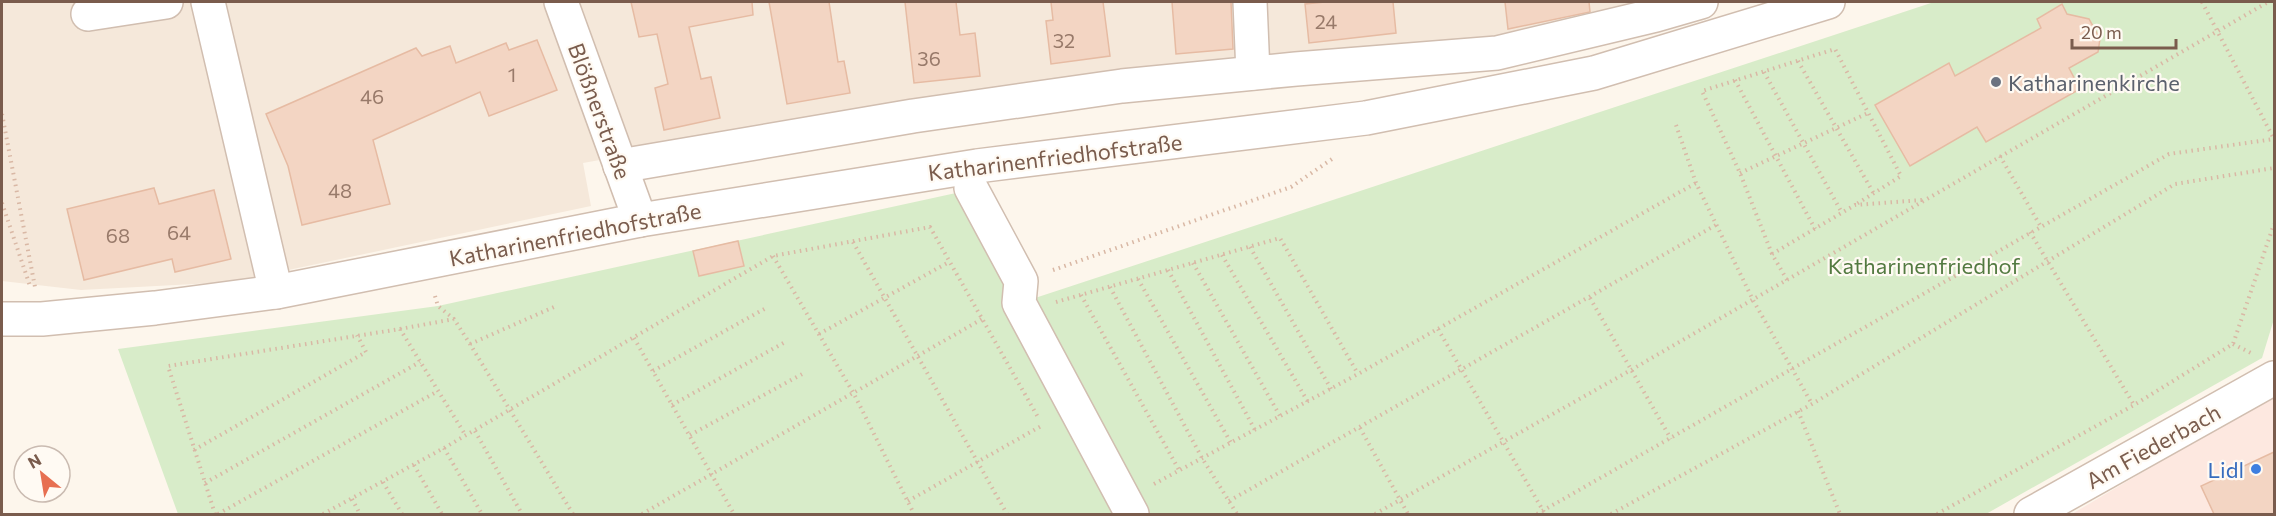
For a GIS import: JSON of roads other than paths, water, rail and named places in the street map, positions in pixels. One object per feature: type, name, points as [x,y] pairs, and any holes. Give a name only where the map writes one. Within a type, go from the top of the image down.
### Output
[{"type":"street","points":[[88,14],[166,2]]},
{"type":"street","points":[[208,2],[276,292]]},
{"type":"street","name":"Blößnerstraße","points":[[561,2],[639,220]]},
{"type":"street","points":[[1250,2],[1253,74]]},
{"type":"street","points":[[620,166],[914,116],[1122,86],[1497,53],[1701,2]]},
{"type":"street","name":"Katharinenfriedhofstraße","points":[[2,319],[42,319],[155,308],[276,292],[639,220],[977,166],[1366,118],[1594,73],[1828,2]]},
{"type":"street","points":[[971,189],[1021,281],[1019,303],[1132,514]]},
{"type":"street","name":"Am Fiederbach","points":[[2031,514],[2274,378]]},
{"type":"place","name":"Katharinenkirche","points":[[1996,82]]},
{"type":"place","name":"Lidl","points":[[2256,469]]},
{"type":"park label","name":"Katharinenfriedhof","points":[[1924,265]]}]
